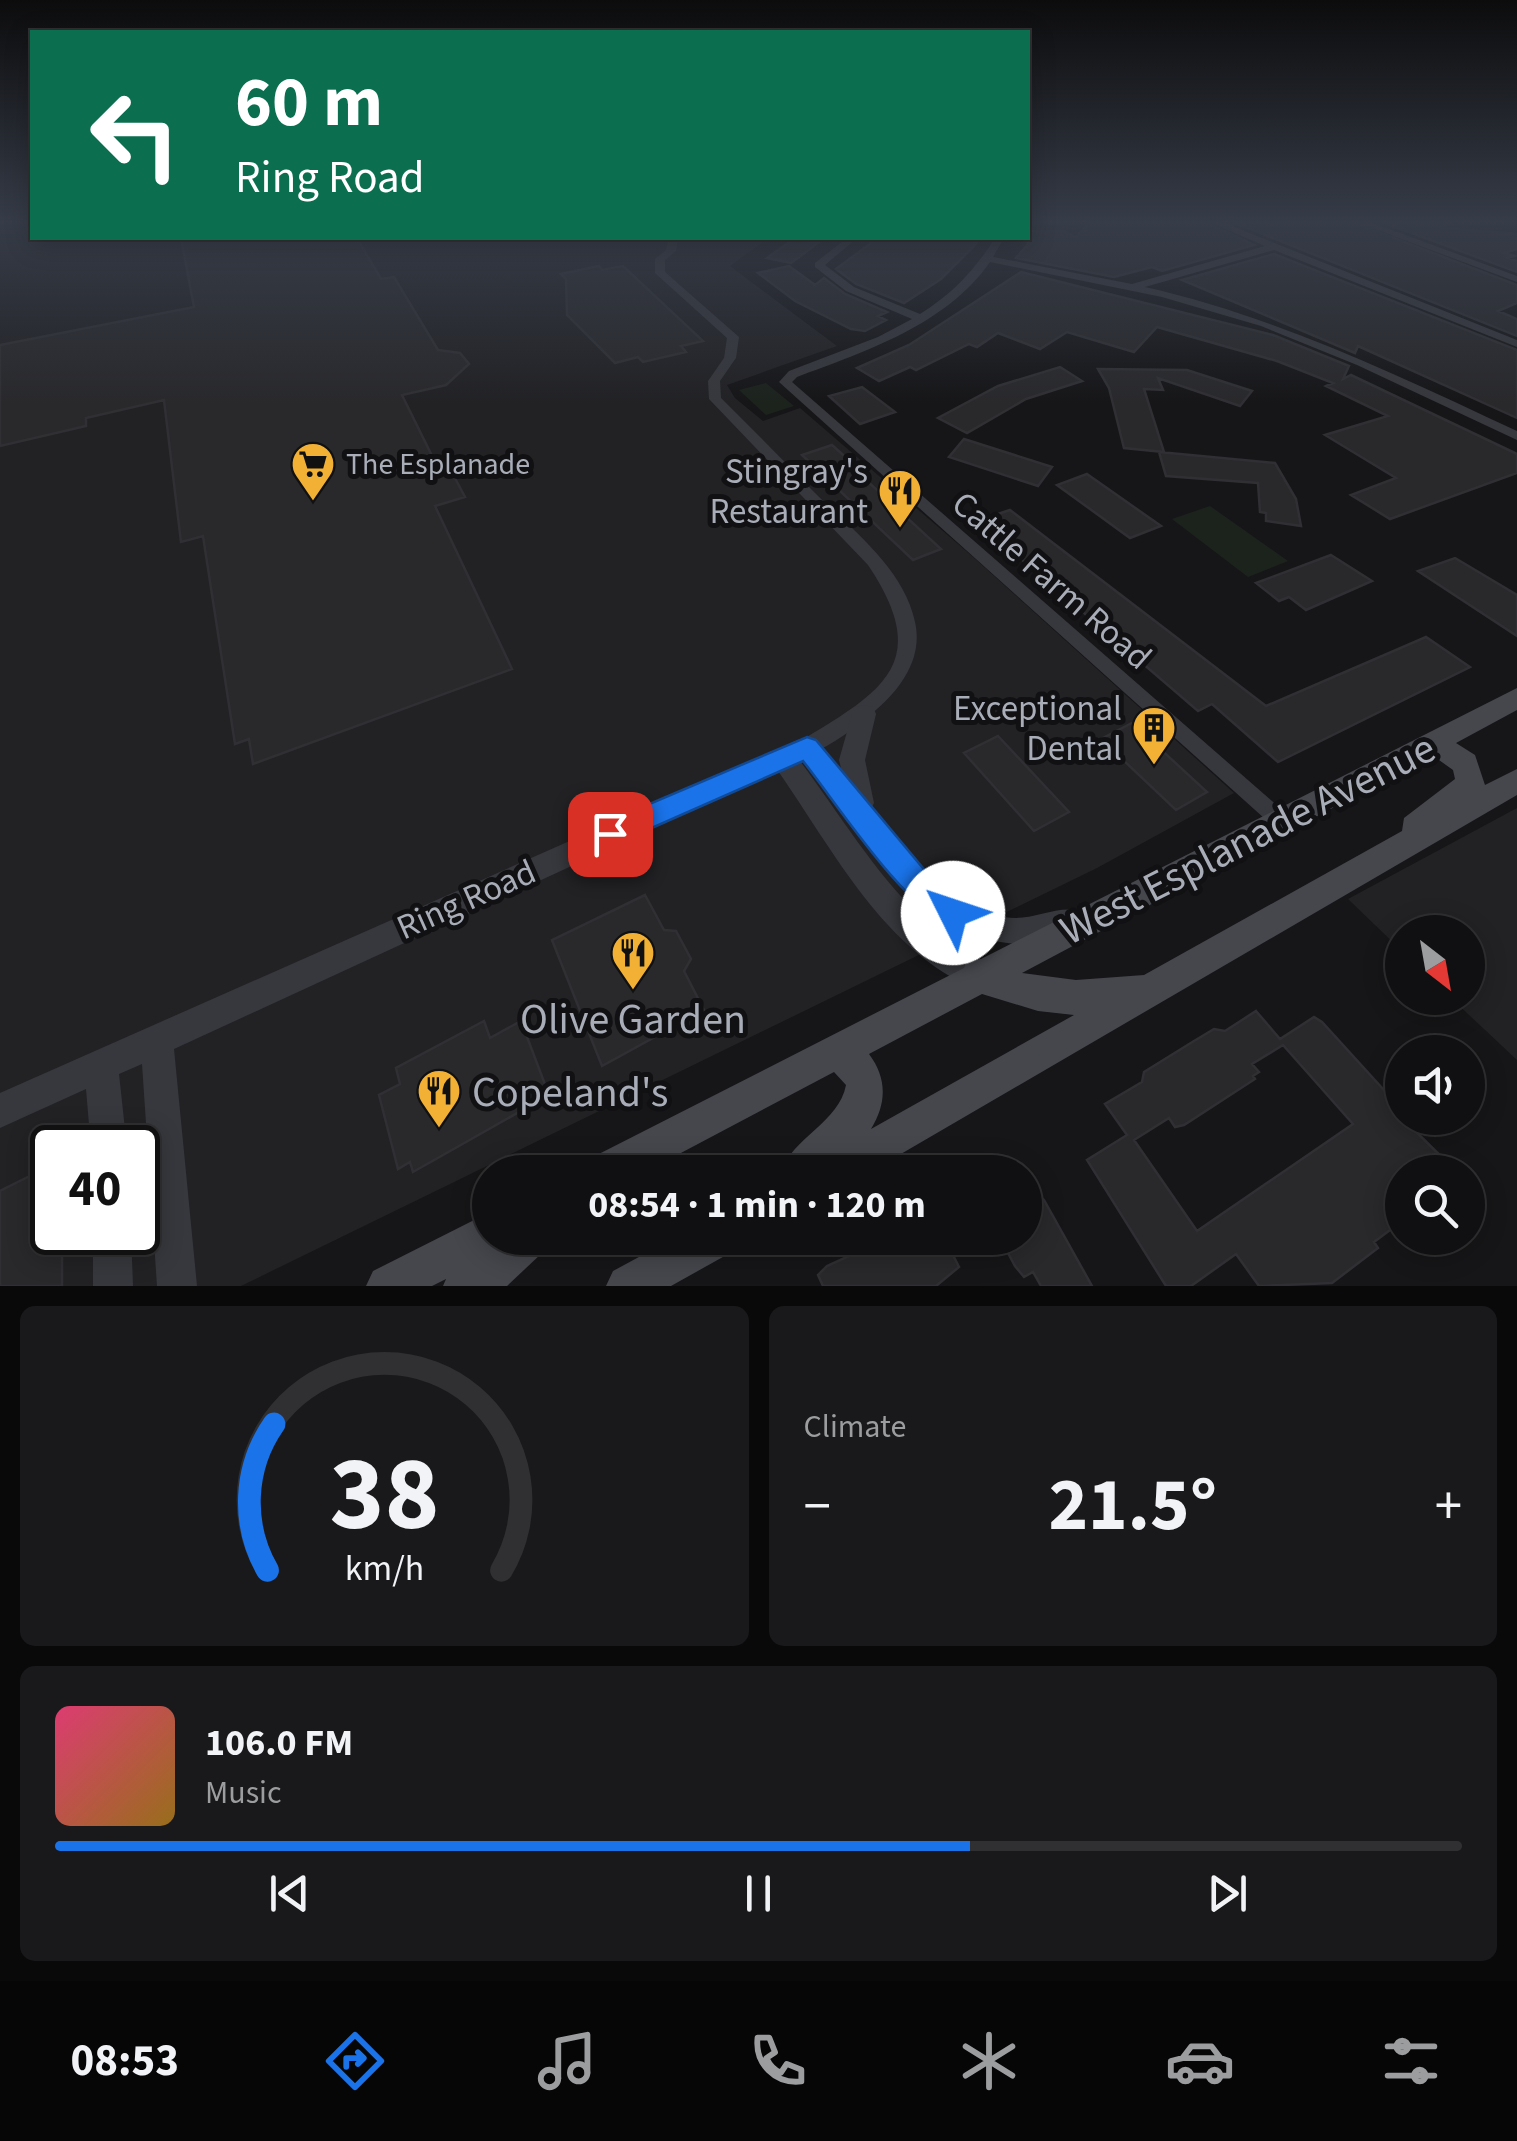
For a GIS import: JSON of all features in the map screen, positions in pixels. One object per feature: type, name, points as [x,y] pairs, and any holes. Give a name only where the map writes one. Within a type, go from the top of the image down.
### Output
[{"type":"main road","name":"West Esplanade Avenue","points":[[638,1155],[1517,698]]},
{"type":"main road","points":[[1382,857],[1446,798],[1471,783],[1466,763],[1433,742]]},
{"type":"main road","name":"West Esplanade Avenue","points":[[862,1155],[1517,782]]},
{"type":"main road","points":[[978,975],[1003,986],[1080,1001],[1161,986]]},
{"type":"main road","points":[[817,1155],[860,1112],[866,1081],[853,1062],[836,1052]]},
{"type":"main road","points":[[388,1286],[472,1242]]},
{"type":"main road","points":[[466,1286],[492,1271],[508,1255]]},
{"type":"main road","points":[[628,1286],[684,1255]]},
{"type":"street","name":"Ring Road","points":[[0,1111],[795,753],[864,714],[891,685],[906,655],[910,630],[902,606],[874,561],[715,399],[712,386],[730,358],[733,337],[671,282]]},
{"type":"street","points":[[841,282],[920,318],[967,282]]},
{"type":"street","points":[[1108,282],[1270,326],[1371,367],[1517,436]]},
{"type":"street","points":[[1135,287],[1152,282]]},
{"type":"street","points":[[1362,282],[1517,344]]},
{"type":"street","name":"Cattle Farm Road","points":[[920,318],[878,341],[794,374],[785,382],[1282,821]]},
{"type":"street","points":[[864,714],[852,760],[853,782],[868,820]]},
{"type":"street","points":[[795,753],[868,820],[922,889],[953,913],[1011,932],[1091,920]]},
{"type":"street","points":[[795,753],[891,908],[930,946],[978,975]]},
{"type":"street","points":[[157,1040],[176,1286]]},
{"type":"street","points":[[100,1064],[107,1125]]},
{"type":"street","points":[[112,1255],[113,1286]]},
{"type":"shaded area","points":[[0,282],[751,282],[837,346],[727,385],[735,398],[763,421],[800,408],[972,556],[1234,793],[1097,868],[509,1155],[472,1155],[472,1173],[241,1286],[0,1286]]},
{"type":"shaded area","points":[[766,383],[794,406],[766,415],[739,390]]},
{"type":"shaded area","points":[[1210,506],[1288,561],[1248,577],[1172,519]]},
{"type":"shaded area","points":[[1517,808],[1517,1060],[1469,1015],[1485,1015],[1485,915],[1385,915],[1385,935],[1348,899]]},
{"type":"building","name":"The Esplanade","points":[[189,282],[397,282],[438,350],[460,353],[469,364],[446,385],[402,395],[439,470],[449,467],[465,497],[435,506],[512,669],[253,764],[249,739],[235,744],[203,536],[181,542],[164,400],[86,418],[86,426],[0,446],[0,345],[194,307]]},
{"type":"building","points":[[566,282],[640,282],[703,341],[681,346],[686,352],[643,362],[638,357],[615,363],[567,315]]},
{"type":"building","points":[[770,282],[829,282],[845,294],[887,312],[878,316],[886,320],[865,331],[851,329],[795,301]]},
{"type":"building","points":[[853,282],[936,282],[904,303]]},
{"type":"building","points":[[1006,282],[1061,282],[1273,335],[1349,366],[1343,379],[1351,375],[1517,454],[1517,473],[1390,519],[1351,495],[1396,478],[1325,435],[1388,416],[1326,386],[1333,383],[1277,361],[1157,327],[1134,352],[1067,332],[1040,349],[998,333],[977,347],[969,344],[916,370],[910,367],[879,381],[857,368],[909,345]]},
{"type":"building","points":[[1187,282],[1345,282],[1517,350],[1517,418],[1358,346],[1355,353]]},
{"type":"building","points":[[1383,282],[1517,285],[1517,303],[1498,311],[1517,319],[1517,336]]},
{"type":"building","points":[[1060,367],[1082,381],[1026,399],[967,433],[938,418],[998,386]]},
{"type":"building","points":[[1098,369],[1187,370],[1252,391],[1240,406],[1158,378],[1163,390],[1144,389],[1164,452],[1124,448],[1109,388]]},
{"type":"building","points":[[862,387],[895,412],[860,424],[829,396]]},
{"type":"building","points":[[964,439],[1052,467],[1038,486],[949,457]]},
{"type":"building","points":[[832,445],[941,549],[913,560],[802,455]]},
{"type":"building","points":[[1159,452],[1275,463],[1296,499],[1301,526],[1266,521],[1266,513],[1260,512],[1258,483],[1166,476]]},
{"type":"building","points":[[1087,474],[1161,526],[1130,538],[1057,485]]},
{"type":"building","points":[[1010,510],[1266,706],[1426,637],[1470,667],[1278,762],[1212,704],[1198,711],[977,521]]},
{"type":"building","points":[[1331,555],[1372,581],[1306,610],[1289,597],[1279,601],[1256,583]]},
{"type":"building","points":[[1455,558],[1517,595],[1517,636],[1418,571]]},
{"type":"building","name":"Exceptional Dental","points":[[1132,723],[1207,792],[1176,810],[1101,739]]},
{"type":"building","points":[[998,736],[1069,812],[1034,831],[964,753]]},
{"type":"building","name":"Olive Garden","points":[[645,895],[664,930],[676,931],[691,959],[684,971],[704,1010],[602,1066],[552,940]]},
{"type":"building","points":[[1256,1011],[1280,1039],[1314,1017],[1385,1091],[1385,1135],[1419,1135],[1440,1155],[1385,1155],[1385,1234],[1374,1242],[1378,1248],[1332,1283],[1259,1286],[1236,1254],[1191,1286],[1166,1286],[1087,1160],[1127,1135],[1105,1104],[1142,1082],[1144,1072],[1214,1029],[1225,1031]],"holes":[[[1283,1045],[1353,1124],[1197,1231],[1134,1140],[1169,1118],[1175,1127],[1184,1125],[1255,1079],[1253,1076],[1259,1072],[1252,1064]]]},
{"type":"building","name":"Copeland's","points":[[484,1021],[490,1038],[521,1021],[549,1095],[413,1172],[410,1162],[398,1169],[379,1095],[400,1084],[396,1068]]},
{"type":"building","points":[[30,1176],[30,1255],[62,1255],[62,1286],[0,1286],[0,1191]]},
{"type":"building","points":[[1042,1198],[1092,1286],[1041,1286],[1033,1272],[1024,1277],[1009,1255],[1042,1255]]},
{"type":"building","points":[[851,1255],[953,1255],[959,1267],[936,1286],[823,1286],[818,1275],[827,1266]]},
{"type":"place","name":"The Esplanade","points":[[313,502]]},
{"type":"place","name":"Stingray's Restaurant","points":[[900,529]]},
{"type":"place","name":"Exceptional Dental","points":[[1154,766]]},
{"type":"place","name":"Olive Garden","points":[[633,991]]},
{"type":"place","name":"Copeland's","points":[[439,1129]]},
{"type":"route","points":[[610,834],[807,748],[922,889],[953,913]]}]
